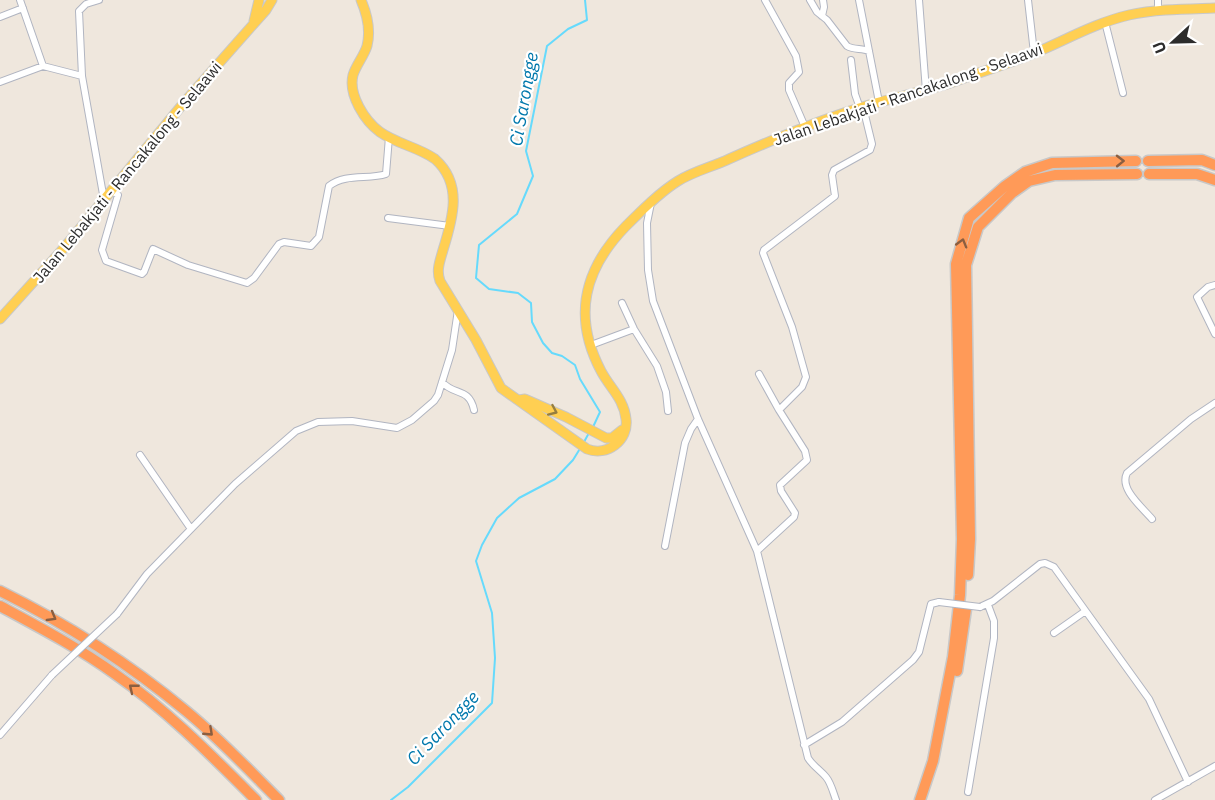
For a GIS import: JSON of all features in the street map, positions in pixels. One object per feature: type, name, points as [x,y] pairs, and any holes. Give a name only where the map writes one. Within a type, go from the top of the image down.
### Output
[{"type":"highway","points":[[1148,161],[1202,160],[1215,165]]},
{"type":"highway","points":[[920,800],[933,761],[952,657],[960,595],[962,539],[956,264],[969,218],[1005,186],[1025,172],[1052,163],[1136,161]]},
{"type":"highway","points":[[926,800],[941,754],[962,645],[967,596],[970,539],[966,265],[978,227],[1012,193],[1029,181],[1055,175],[1137,174]]},
{"type":"highway","points":[[1149,174],[1197,174],[1215,180]]},
{"type":"highway","points":[[0,591],[51,616],[123,662],[186,711],[279,800]]},
{"type":"highway","points":[[0,606],[45,630],[116,674],[175,722],[256,800]]},
{"type":"main road","name":"Jalan Lebakjati - Rancakalong - Selaawi","points":[[253,23],[259,0]]},
{"type":"main road","name":"Jalan Lebakjati - Rancakalong - Selaawi","points":[[0,319],[273,0]]},
{"type":"main road","points":[[361,0],[367,17],[369,35],[367,45],[353,73],[354,89],[366,118],[389,137],[426,153],[442,165],[452,182],[454,204],[437,270],[440,281],[501,388],[582,445],[600,452],[612,448],[627,426]]},
{"type":"main road","name":"Jalan Lebakjati - Rancakalong - Selaawi","points":[[627,426],[622,402],[601,370],[586,327],[585,308],[590,278],[613,242],[628,224],[668,188],[685,177],[765,142],[861,107],[926,91],[1034,53],[1105,22],[1158,5],[1215,8]]},
{"type":"main road","points":[[517,400],[525,399],[533,402],[606,438],[612,438],[627,426]]},
{"type":"street","points":[[20,0],[43,66]]},
{"type":"street","points":[[99,0],[85,2],[80,11],[82,76],[104,200]]},
{"type":"street","points":[[765,0],[798,62],[799,72],[788,86],[805,128]]},
{"type":"street","points":[[810,0],[814,8],[847,46],[851,49],[863,48],[869,51]]},
{"type":"street","points":[[822,16],[823,0]]},
{"type":"street","points":[[859,0],[879,102]]},
{"type":"street","points":[[919,0],[926,91]]},
{"type":"street","points":[[1028,0],[1034,53]]},
{"type":"street","points":[[0,17],[23,8]]},
{"type":"street","points":[[1105,22],[1123,93]]},
{"type":"street","points":[[779,410],[802,387],[806,377],[792,327],[764,250],[835,196],[832,175],[834,170],[870,150],[872,144],[855,94],[851,60]]},
{"type":"street","points":[[0,82],[43,66],[82,76]]},
{"type":"street","points":[[111,191],[118,195],[104,242],[103,256],[106,261],[142,274],[153,249],[188,265],[247,283],[260,271],[279,244],[284,242],[311,246],[316,243],[329,186],[332,183],[350,177],[386,174],[389,137]]},
{"type":"street","points":[[651,203],[647,223],[648,270],[653,301],[698,418],[757,550],[808,758],[826,777],[836,800]]},
{"type":"street","points":[[388,218],[450,226]]},
{"type":"street","points":[[1215,285],[1208,287],[1197,297],[1215,334]]},
{"type":"street","points":[[622,303],[662,378],[668,411]]},
{"type":"street","points":[[0,735],[52,675],[117,614],[147,574],[235,484],[296,430],[318,422],[352,421],[397,428],[434,401],[452,350],[458,310]]},
{"type":"street","points":[[591,345],[634,329]]},
{"type":"street","points":[[757,550],[794,517],[795,513],[780,485],[807,460],[805,451],[759,375]]},
{"type":"street","points":[[442,382],[447,388],[470,398],[474,410]]},
{"type":"street","points":[[1152,519],[1126,487],[1127,473],[1191,419],[1215,403]]},
{"type":"street","points":[[665,546],[685,443],[690,429],[698,418]]},
{"type":"street","points":[[140,455],[191,529]]},
{"type":"street","points":[[804,745],[848,717],[913,660],[919,652],[931,604],[939,602],[980,607],[988,604],[1040,564],[1045,563],[1054,567],[1084,612],[1149,699],[1188,782]]},
{"type":"street","points":[[968,792],[994,638],[994,621],[988,604]]},
{"type":"street","points":[[1054,633],[1084,612]]},
{"type":"street","points":[[1155,800],[1215,766]]},
{"type":"waterway","name":"Ci Sarongge","points":[[585,0],[587,20],[568,29],[547,46],[526,151],[533,176],[517,214],[479,245],[476,278],[489,289],[518,293],[531,303],[532,322],[543,343],[552,353],[562,356],[575,365],[580,379],[600,412],[593,427]]},
{"type":"waterway","name":"Ci Sarongge","points":[[584,442],[590,431]]},
{"type":"waterway","name":"Ci Sarongge","points":[[391,800],[408,787],[492,703],[495,658],[492,613],[476,561],[497,518],[519,498],[555,479],[573,460],[581,447]]}]
